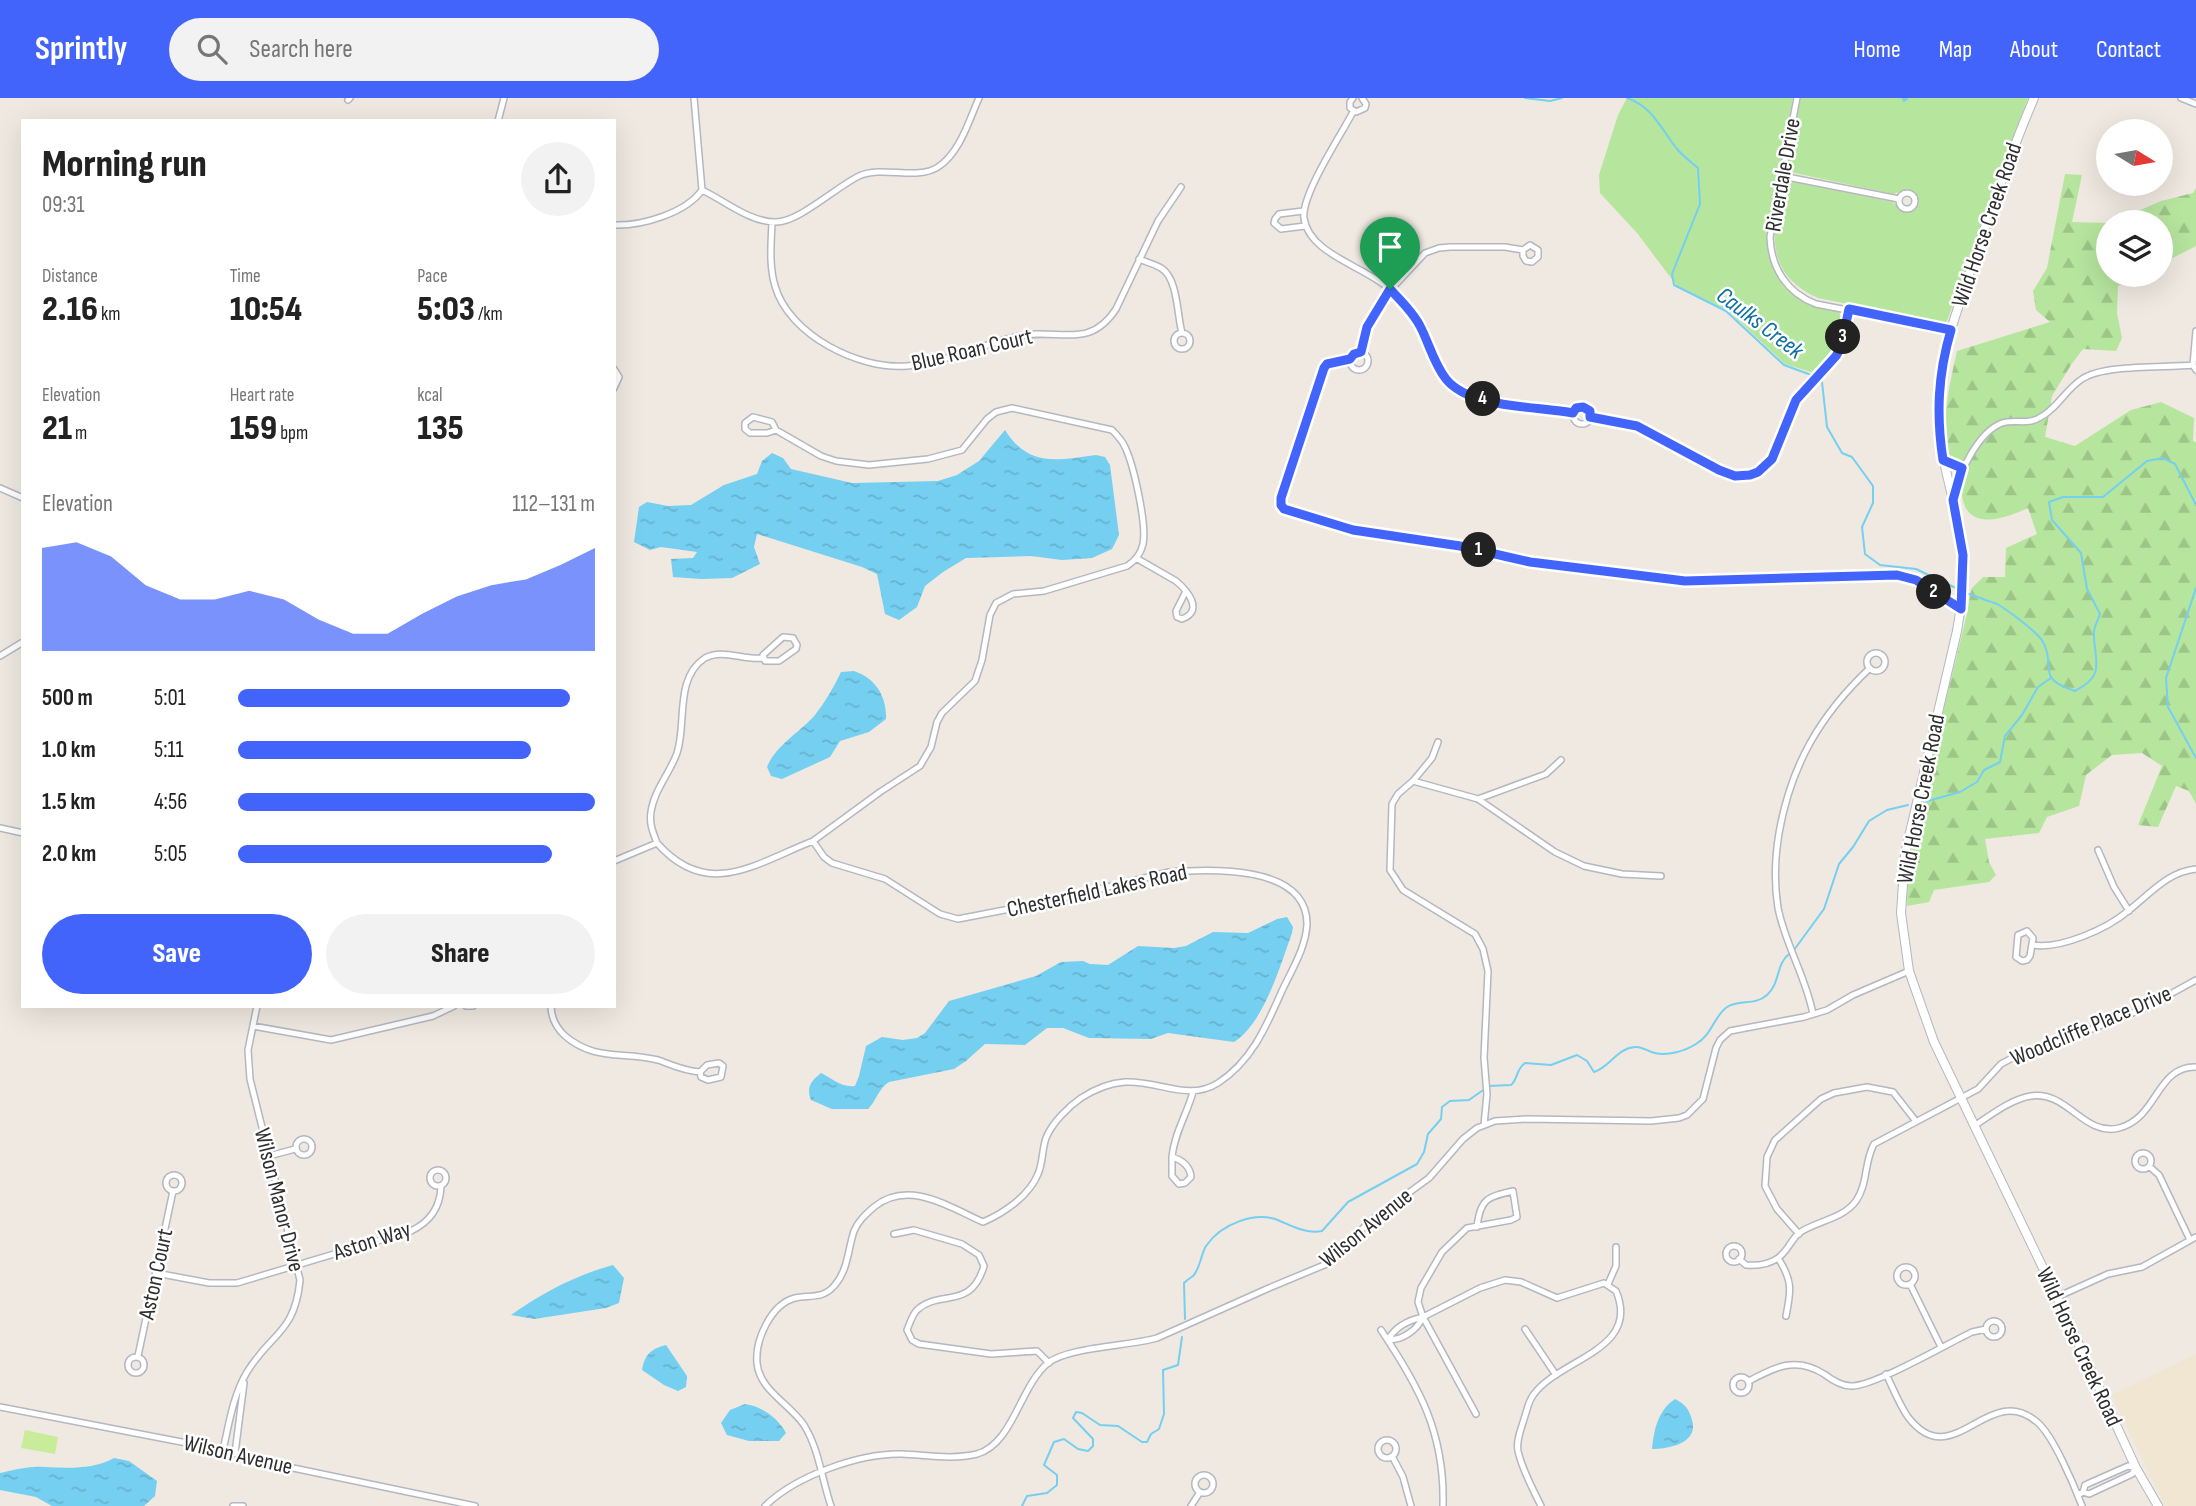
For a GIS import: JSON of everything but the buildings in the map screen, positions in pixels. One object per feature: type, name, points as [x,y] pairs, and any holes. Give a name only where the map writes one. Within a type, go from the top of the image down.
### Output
[{"type":"main road","name":"Wild Horse Creek Road","points":[[2034,98],[2003,174],[1944,354],[1938,405],[1943,460],[1960,532],[1963,573],[1961,605],[1905,854],[1901,913],[1909,971],[1930,1034],[2136,1468],[2158,1506]]},
{"type":"street","points":[[499,119],[504,98]]},
{"type":"street","points":[[616,225],[634,223],[680,210],[702,190],[694,98]]},
{"type":"street","points":[[702,190],[756,219],[772,223],[786,222],[866,174],[914,172],[939,166],[959,142],[979,98]]},
{"type":"street","points":[[1353,98],[1349,105],[1353,112]]},
{"type":"street","points":[[1362,98],[1366,104],[1364,108],[1353,112],[1311,189],[1303,211],[1305,226],[1312,239],[1325,250],[1362,269],[1390,289],[1417,320],[1445,378],[1456,389],[1470,397],[1573,413]]},
{"type":"street","name":"Riverdale Drive","points":[[1797,98],[1770,236],[1771,256],[1775,266],[1789,286],[1807,301],[1951,330]]},
{"type":"street","points":[[2181,98],[2196,104]]},
{"type":"street","points":[[1782,176],[1899,199]]},
{"type":"street","name":"Blue Roan Court","points":[[772,223],[771,269],[780,301],[791,316],[835,350],[888,367],[918,364],[1019,335],[1093,333],[1112,316],[1158,221],[1181,187]]},
{"type":"street","points":[[1303,211],[1279,214],[1274,221],[1281,229],[1305,226]]},
{"type":"street","points":[[1361,352],[1367,327],[1390,289],[1425,253],[1439,248],[1505,247],[1523,250]]},
{"type":"street","points":[[1139,260],[1161,268],[1170,277],[1182,333]]},
{"type":"street","points":[[1590,417],[1637,426],[1719,470],[1742,476],[1758,472],[1772,459],[1796,400],[1836,356],[1841,347],[1849,309]]},
{"type":"street","points":[[1953,500],[1962,468],[1988,431],[2004,423],[2036,421],[2051,411],[2065,392],[2085,377],[2103,371],[2195,367],[2196,331]]},
{"type":"street","points":[[1350,359],[1353,368],[1359,370],[1364,368],[1368,361],[1366,355],[1361,352],[1350,359],[1327,364],[1324,368],[1281,498],[1281,505],[1291,512],[1353,530],[1460,546],[1530,562],[1685,581],[1897,575],[1916,580],[1961,605]]},
{"type":"street","points":[[1583,407],[1590,411],[1588,422],[1580,424],[1575,421],[1573,413],[1576,408],[1583,407]]},
{"type":"street","points":[[763,658],[765,651],[783,637],[796,641],[796,649],[786,658],[768,662],[763,658],[713,655],[703,660],[694,670],[685,689],[678,751],[658,789],[651,811],[652,830],[657,843],[668,856],[679,864],[708,874],[724,874],[755,866],[813,841],[920,766],[942,713],[975,681],[982,660],[990,615],[996,603],[1013,594],[1044,591],[1127,566],[1136,558],[1143,544],[1136,482],[1125,446],[1112,430],[1012,408],[996,412],[987,419],[962,450],[928,459],[869,465],[836,461],[821,456],[776,430],[769,421],[753,417],[745,423],[745,429],[750,433],[776,430]]},
{"type":"street","points":[[1943,460],[1962,468]]},
{"type":"street","points":[[0,488],[21,497]]},
{"type":"street","points":[[1136,558],[1176,580],[1186,591],[1192,598],[1193,607],[1188,617],[1182,619],[1177,617],[1176,611],[1186,591]]},
{"type":"street","points":[[0,656],[21,643]]},
{"type":"street","points":[[1813,1014],[1778,907],[1776,852],[1785,801],[1813,734],[1839,698],[1870,668]]},
{"type":"street","points":[[1438,742],[1432,758],[1392,804],[1390,870],[1403,890],[1469,930],[1479,940],[1488,971],[1484,1058],[1487,1094],[1484,1125]]},
{"type":"street","points":[[1478,799],[1546,774],[1561,760]]},
{"type":"street","points":[[1413,781],[1478,799],[1555,852],[1584,866],[1622,874],[1661,876]]},
{"type":"street","points":[[0,828],[21,833]]},
{"type":"street","name":"Chesterfield Lakes Road","points":[[813,841],[824,857],[832,863],[885,879],[940,914],[958,919],[1046,902],[1169,872],[1244,873],[1282,883],[1294,891],[1303,907],[1307,923],[1304,944],[1252,1052],[1233,1073],[1216,1084],[1193,1092]]},
{"type":"street","points":[[616,860],[657,843]]},
{"type":"street","points":[[2098,850],[2114,887],[2129,911]]},
{"type":"street","points":[[2032,945],[2040,947],[2060,944],[2113,922],[2169,876],[2182,870],[2196,869]]},
{"type":"street","points":[[2021,932],[2031,933],[2032,945],[2029,958],[2024,961],[2018,959],[2015,951],[2021,932]]},
{"type":"street","name":"Wilson Avenue","points":[[1049,1363],[1076,1353],[1157,1338],[1269,1287],[1322,1267],[1337,1257],[1370,1221],[1429,1178],[1463,1139],[1484,1125],[1495,1121],[1527,1119],[1651,1121],[1687,1115],[1703,1099],[1716,1048],[1725,1035],[1741,1027],[1813,1014],[1909,971]]},
{"type":"street","name":"Woodcliffe Place Drive","points":[[1778,1258],[1799,1234],[1853,1205],[1862,1189],[1867,1161],[1874,1144],[1978,1089],[2001,1065],[2016,1056],[2145,1008],[2196,980]]},
{"type":"street","name":"Wilson Manor Drive","points":[[223,1450],[244,1378],[292,1317],[299,1296],[298,1265],[248,1067],[247,1050],[257,1008]]},
{"type":"street","points":[[253,1026],[331,1040],[433,1016],[450,1008]]},
{"type":"street","points":[[551,1008],[555,1025],[586,1050],[612,1056],[657,1060],[686,1071],[699,1072],[710,1064],[719,1063],[723,1066],[722,1075],[716,1079],[703,1078],[699,1072]]},
{"type":"street","points":[[1973,1126],[2017,1100],[2038,1095],[2055,1099],[2094,1126],[2119,1128],[2135,1121],[2146,1112],[2162,1085],[2176,1072],[2186,1067],[2196,1067]]},
{"type":"street","points":[[831,1506],[810,1437],[804,1426],[759,1374],[758,1343],[774,1313],[782,1305],[794,1298],[817,1297],[835,1286],[842,1275],[856,1226],[864,1216],[885,1199],[910,1195],[940,1201],[983,1222],[998,1215],[1033,1184],[1040,1172],[1046,1137],[1064,1113],[1079,1100],[1111,1084],[1128,1082],[1193,1092],[1173,1147],[1172,1157],[1172,1176],[1179,1184],[1185,1183],[1191,1177],[1189,1170],[1172,1157]]},
{"type":"street","points":[[1799,1234],[1771,1201],[1765,1186],[1767,1157],[1775,1140],[1821,1099],[1834,1093],[1867,1087],[1893,1093],[1915,1120]]},
{"type":"street","points":[[269,1156],[295,1149]]},
{"type":"street","points":[[2057,1297],[2108,1274],[2142,1267],[2193,1239],[2159,1175],[2150,1167]]},
{"type":"street","name":"Aston Way","points":[[156,1273],[227,1284],[298,1265],[419,1227],[427,1221],[438,1205],[442,1187]]},
{"type":"street","name":"Aston Court","points":[[138,1356],[173,1191]]},
{"type":"street","points":[[1476,1227],[1482,1204],[1491,1196],[1513,1191],[1517,1217],[1511,1220],[1476,1227],[1467,1228],[1442,1252],[1427,1274],[1418,1301],[1423,1317],[1476,1414]]},
{"type":"street","points":[[765,1506],[805,1477],[887,1454],[955,1457],[983,1451],[999,1439],[1029,1387],[1049,1363],[1037,1351],[990,1354],[919,1345],[912,1340],[907,1330],[915,1312],[924,1305],[952,1299],[968,1291],[975,1285],[984,1266],[979,1255],[962,1244],[914,1230],[894,1234]]},
{"type":"street","points":[[1608,1284],[1616,1266],[1616,1247]]},
{"type":"street","points":[[1739,1259],[1746,1265],[1756,1266],[1778,1258],[1790,1283],[1786,1317]]},
{"type":"street","points":[[1388,1340],[1397,1340],[1419,1326],[1423,1317],[1480,1287],[1505,1280],[1521,1282],[1557,1298],[1591,1286],[1608,1284],[1616,1291],[1622,1308],[1618,1328],[1609,1339],[1539,1388],[1531,1399],[1517,1441],[1521,1461],[1541,1506]]},
{"type":"street","points":[[1910,1284],[1941,1347]]},
{"type":"street","points":[[1525,1329],[1556,1375]]},
{"type":"street","points":[[1749,1381],[1788,1363],[1811,1367],[1842,1384],[1853,1386],[1886,1374],[1972,1332],[1986,1329]]},
{"type":"street","points":[[1381,1330],[1415,1384],[1434,1427],[1442,1476],[1443,1506]]},
{"type":"street","points":[[1886,1374],[1909,1418],[1931,1435],[1951,1437],[1978,1420],[2001,1412],[2031,1417],[2045,1430],[2080,1494],[2082,1506]]},
{"type":"street","points":[[235,1453],[244,1378]]},
{"type":"street","name":"Wilson Avenue","points":[[0,1407],[223,1450],[274,1464],[475,1506]]},
{"type":"street","points":[[1392,1456],[1403,1477],[1411,1506]]},
{"type":"street","points":[[2129,1465],[2136,1468],[2132,1474],[2089,1494],[2080,1494],[2085,1485],[2129,1465]]},
{"type":"street","points":[[1191,1506],[1200,1492]]},
{"type":"street","points":[[233,1506],[243,1506]]},
{"type":"shaded area","points":[[2196,1354],[2196,1506],[2165,1506],[2112,1395]]},
{"type":"green space","points":[[1627,98],[1793,98],[1766,236],[1774,269],[1787,288],[1797,297],[1838,311],[1841,318],[1835,343],[1814,373],[1785,364],[1727,310],[1677,286],[1637,233],[1600,193],[1599,175],[1618,115]]},
{"type":"green space","points":[[1801,98],[2028,98],[1947,321],[1944,323],[1818,298],[1804,291],[1785,273],[1776,251],[1775,225],[1786,184],[1793,182],[1893,202],[1903,212],[1911,212],[1919,204],[1918,196],[1908,189],[1893,194],[1790,172],[1787,164]]},
{"type":"green space","points":[[2065,174],[2082,175],[2072,222],[2096,223],[2096,287],[2118,287],[2117,313],[2122,338],[2116,351],[2083,349],[2052,396],[2045,437],[2075,446],[2131,410],[2161,402],[2194,418],[2196,804],[2189,791],[2176,786],[2158,827],[2138,825],[2162,766],[2142,753],[2112,755],[2086,775],[2079,806],[2047,817],[2039,833],[1985,839],[1989,862],[1996,875],[1989,882],[1934,890],[1929,902],[1907,906],[1908,868],[1916,823],[1971,589],[1983,577],[2005,577],[2006,548],[2037,534],[2028,508],[1988,520],[1973,516],[1965,506],[1959,479],[1947,450],[1946,436],[1946,407],[1957,351],[2050,322],[2036,310],[2033,291],[2047,268]]},
{"type":"green space","points":[[2196,188],[2196,246],[2173,258],[2173,210],[2140,210],[2161,201],[2193,193]]},
{"type":"green space","points":[[25,1430],[58,1437],[55,1454],[21,1448]]},
{"type":"water","points":[[1005,430],[1024,451],[1045,459],[1096,455],[1105,457],[1110,465],[1119,535],[1112,549],[1092,558],[1062,560],[1031,556],[966,558],[925,586],[917,607],[899,620],[885,614],[877,574],[757,534],[754,547],[760,564],[732,578],[673,577],[671,559],[693,558],[697,552],[661,547],[650,550],[634,542],[639,507],[647,502],[668,506],[691,505],[724,485],[757,474],[762,461],[772,453],[783,458],[791,469],[852,483],[938,481],[957,475],[979,461]]},
{"type":"water","points":[[854,671],[868,678],[878,689],[884,703],[886,719],[869,732],[840,741],[830,757],[782,779],[771,776],[767,767],[776,752],[815,715],[841,672]]},
{"type":"water","points":[[1287,917],[1293,927],[1292,933],[1270,993],[1254,1022],[1234,1042],[1168,1033],[1151,1039],[1089,1038],[1063,1028],[1047,1028],[1025,1045],[985,1044],[954,1069],[889,1082],[868,1109],[832,1109],[811,1100],[810,1085],[821,1073],[841,1084],[855,1086],[866,1046],[882,1037],[903,1040],[917,1038],[925,1033],[949,1001],[1036,976],[1061,962],[1083,961],[1108,965],[1138,946],[1186,946],[1213,932],[1248,933]]},
{"type":"water","points":[[613,1265],[624,1278],[619,1303],[606,1308],[534,1319],[511,1315],[560,1286]]},
{"type":"water","points":[[666,1345],[687,1376],[686,1387],[678,1391],[642,1370],[650,1353]]},
{"type":"water","points":[[1675,1399],[1684,1405],[1689,1413],[1693,1428],[1691,1434],[1674,1446],[1652,1449],[1661,1415]]},
{"type":"water","points":[[745,1404],[763,1410],[778,1422],[786,1433],[779,1441],[749,1441],[727,1435],[721,1423],[730,1410]]},
{"type":"water","points":[[114,1458],[129,1461],[157,1481],[155,1496],[144,1506],[52,1506],[36,1497],[0,1490],[0,1473],[33,1467],[89,1466]]},
{"type":"waterway","name":"Caulks Creek","points":[[1525,98],[1550,101],[1562,98]]},
{"type":"waterway","name":"Caulks Creek","points":[[1627,98],[1650,113],[1677,149],[1698,168],[1700,204],[1672,274],[1674,285],[1726,311],[1784,365],[1814,376]]},
{"type":"waterway","points":[[1903,99],[1907,99],[1904,101],[1903,99]]},
{"type":"waterway","name":"Caulks Creek","points":[[1818,379],[1822,382],[1827,427],[1842,453],[1852,457],[1873,486],[1873,503],[1862,527],[1865,554],[1880,565],[1916,569],[1958,589]]},
{"type":"waterway","name":"Caulks Creek","points":[[1966,593],[1997,604],[2035,633],[2047,651],[2051,676],[2062,686],[2075,691],[2092,679],[2097,666],[2094,631],[2100,614],[2087,589],[2081,553],[2052,520],[2049,502],[2063,497],[2103,497],[2147,461],[2163,458],[2175,464],[2196,505]]},
{"type":"waterway","name":"Caulks Creek","points":[[2196,588],[2166,678],[2168,707],[2196,758]]},
{"type":"waterway","points":[[1924,802],[1960,792],[1977,782],[1984,770],[2000,762],[2005,736],[2022,715],[2038,687],[2051,678]]},
{"type":"waterway","points":[[1794,950],[1824,909],[1839,864],[1869,821],[1887,810],[1908,805]]},
{"type":"waterway","points":[[1185,1319],[1184,1283],[1195,1273],[1206,1246],[1221,1231],[1240,1221],[1260,1217],[1271,1218],[1306,1231],[1322,1231],[1348,1202],[1417,1164],[1424,1152],[1428,1134],[1441,1119],[1442,1107],[1450,1101],[1469,1100],[1489,1086],[1511,1085],[1525,1063],[1551,1065],[1577,1055],[1587,1061],[1594,1072],[1629,1048],[1638,1047],[1665,1054],[1687,1049],[1706,1036],[1727,1007],[1767,995],[1789,954]]},
{"type":"waterway","points":[[1022,1506],[1027,1496],[1047,1493],[1057,1485],[1057,1475],[1044,1465],[1054,1442],[1064,1439],[1078,1449],[1088,1451],[1093,1446],[1093,1439],[1073,1418],[1076,1412],[1100,1425],[1118,1426],[1142,1442],[1147,1442],[1151,1434],[1159,1429],[1164,1414],[1163,1370],[1178,1365],[1182,1337]]},
{"type":"route","points":[[1390,289],[1417,320],[1445,378],[1461,393],[1495,402],[1573,413],[1576,408],[1583,407],[1590,411],[1590,417],[1637,426],[1735,476],[1758,472],[1772,459],[1796,400],[1841,347],[1849,309],[1951,330],[1944,354],[1938,405],[1943,460],[1962,468],[1953,500],[1963,555],[1961,609],[1916,580],[1897,575],[1685,581],[1530,562],[1460,546],[1353,530],[1284,509],[1281,498],[1324,368],[1327,364],[1350,359],[1356,352],[1361,352],[1367,327],[1390,289]]}]
